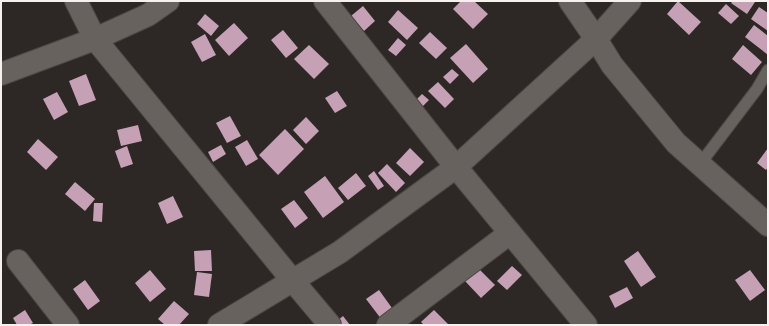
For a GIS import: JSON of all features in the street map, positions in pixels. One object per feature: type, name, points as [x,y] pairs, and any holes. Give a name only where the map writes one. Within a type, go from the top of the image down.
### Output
[{"type":"street","points":[[76,1],[95,39],[330,325]]},
{"type":"street","points":[[1,74],[95,39],[148,15],[168,1]]},
{"type":"street","points":[[325,1],[456,167],[586,325]]},
{"type":"street","points":[[570,1],[612,65],[676,143],[768,225]]},
{"type":"street","points":[[219,325],[340,252],[456,167],[596,39],[630,1]]},
{"type":"street","points":[[388,325],[510,233]]},
{"type":"street","points":[[18,261],[61,322]]},
{"type":"lane","points":[[700,164],[757,89],[768,70]]},
{"type":"building","points":[[461,1],[474,1],[488,14],[473,29],[453,9]]},
{"type":"building","points":[[678,1],[701,22],[689,35],[667,14]]},
{"type":"building","points":[[733,1],[755,2],[747,14],[731,3]]},
{"type":"building","points":[[726,4],[739,16],[731,24],[718,13]]},
{"type":"building","points":[[363,6],[375,21],[364,31],[351,16]]},
{"type":"building","points":[[759,7],[768,13],[768,31],[751,19]]},
{"type":"building","points":[[398,10],[418,28],[407,40],[388,22]]},
{"type":"building","points":[[205,14],[219,26],[211,36],[197,24]]},
{"type":"building","points":[[234,23],[248,38],[229,56],[215,40]]},
{"type":"building","points":[[754,25],[768,36],[768,55],[745,37]]},
{"type":"building","points":[[283,30],[298,48],[286,58],[271,40]]},
{"type":"building","points":[[430,32],[447,48],[436,59],[419,43]]},
{"type":"building","points":[[205,34],[216,55],[202,62],[191,42]]},
{"type":"building","points":[[398,38],[406,45],[396,56],[388,50]]},
{"type":"building","points":[[466,44],[488,69],[473,83],[450,58]]},
{"type":"building","points":[[309,45],[329,64],[314,79],[294,59]]},
{"type":"building","points":[[743,45],[762,62],[751,75],[732,59]]},
{"type":"building","points":[[452,69],[459,75],[450,84],[443,77]]},
{"type":"building","points":[[86,74],[96,100],[79,106],[69,81]]},
{"type":"building","points":[[438,82],[454,99],[445,108],[428,91]]},
{"type":"building","points":[[337,91],[347,106],[335,113],[325,98]]},
{"type":"building","points":[[57,92],[68,112],[54,120],[43,99]]},
{"type":"building","points":[[422,94],[429,100],[419,110],[412,104]]},
{"type":"building","points":[[230,116],[241,136],[227,143],[216,123]]},
{"type":"building","points":[[306,117],[319,131],[306,144],[293,130]]},
{"type":"building","points":[[138,125],[142,141],[121,146],[117,130]]},
{"type":"building","points":[[285,129],[304,149],[278,175],[259,155]]},
{"type":"building","points":[[38,139],[58,157],[46,170],[27,152]]},
{"type":"building","points":[[247,140],[258,159],[246,166],[235,147]]},
{"type":"building","points":[[221,145],[226,154],[213,162],[208,152]]},
{"type":"building","points":[[127,146],[133,164],[121,168],[115,151]]},
{"type":"building","points":[[410,148],[424,162],[410,176],[396,163]]},
{"type":"building","points":[[768,148],[768,167],[766,170],[757,163]]},
{"type":"building","points":[[387,164],[405,183],[396,192],[378,173]]},
{"type":"building","points":[[374,171],[384,186],[378,190],[368,176]]},
{"type":"building","points":[[356,173],[366,186],[348,200],[338,188]]},
{"type":"building","points":[[325,176],[344,202],[323,218],[304,192]]},
{"type":"building","points":[[75,182],[95,199],[85,211],[65,194]]},
{"type":"building","points":[[173,196],[183,217],[167,224],[158,203]]},
{"type":"building","points":[[294,200],[308,218],[295,228],[281,209]]},
{"type":"building","points":[[94,203],[103,203],[102,222],[93,221]]},
{"type":"building","points":[[211,250],[212,271],[195,271],[194,251]]},
{"type":"building","points":[[638,251],[656,277],[641,287],[624,261]]},
{"type":"building","points":[[512,266],[522,275],[507,290],[497,281]]},
{"type":"building","points":[[478,268],[495,285],[481,298],[465,281]]},
{"type":"building","points":[[150,270],[166,289],[150,302],[135,283]]},
{"type":"building","points":[[750,270],[765,290],[750,301],[735,280]]},
{"type":"building","points":[[197,272],[212,274],[209,297],[194,295]]},
{"type":"building","points":[[85,280],[100,301],[88,310],[73,289]]},
{"type":"building","points":[[627,287],[633,298],[615,308],[609,296]]},
{"type":"building","points":[[379,290],[397,315],[385,324],[366,299]]},
{"type":"building","points":[[174,301],[189,314],[179,325],[165,325],[158,319]]},
{"type":"building","points":[[25,310],[33,323],[29,325],[17,325],[13,318]]},
{"type":"building","points":[[434,310],[449,325],[424,325],[421,322]]},
{"type":"building","points":[[343,316],[350,325],[338,325],[336,322]]}]
